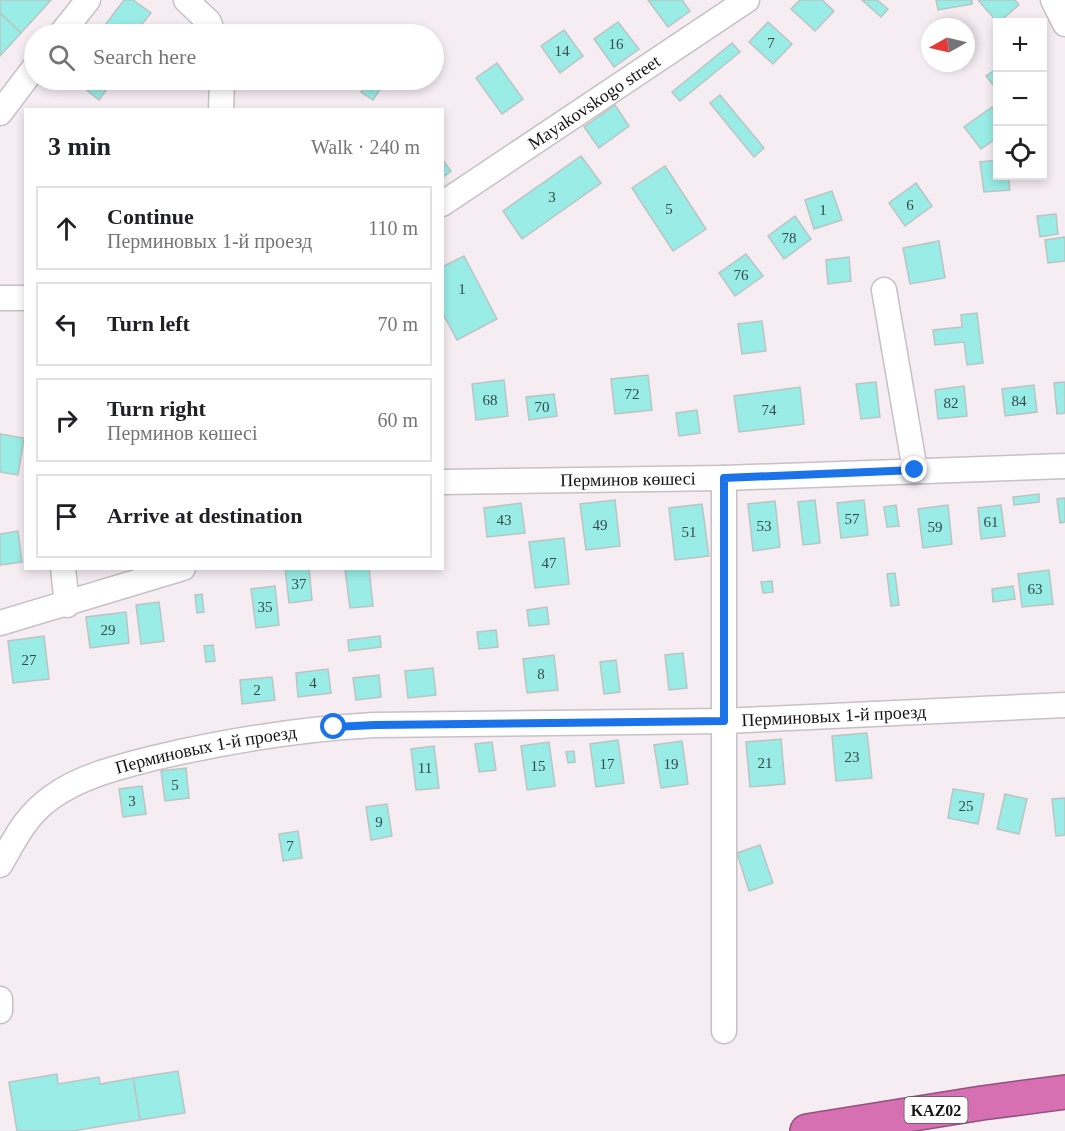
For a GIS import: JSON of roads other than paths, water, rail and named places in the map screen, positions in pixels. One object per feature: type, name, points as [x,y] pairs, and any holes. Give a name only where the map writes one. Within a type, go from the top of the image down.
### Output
[{"type":"highway","name":"KAZ02","points":[[807,1131],[982,1102],[1065,1092]]},
{"type":"street","points":[[69,24],[88,0]]},
{"type":"street","points":[[186,0],[210,24]]},
{"type":"street","name":"Mayakovskogo street","points":[[444,203],[747,0]]},
{"type":"street","points":[[1053,0],[1065,24]]},
{"type":"street","points":[[0,112],[24,81]]},
{"type":"street","points":[[221,108],[222,90]]},
{"type":"street","points":[[884,290],[915,470]]},
{"type":"street","points":[[0,298],[24,298]]},
{"type":"street","name":"Перминов көшесі","points":[[444,482],[724,478],[1065,466]]},
{"type":"street","points":[[724,478],[724,1031]]},
{"type":"street","points":[[63,570],[67,605]]},
{"type":"street","points":[[0,623],[67,605],[177,570]]},
{"type":"street","name":"Перминовых 1-й проезд","points":[[0,865],[25,820],[52,797],[76,783],[122,766],[184,751],[270,735],[344,727],[724,721],[1065,705]]},
{"type":"street","points":[[0,999],[0,1011]]}]
